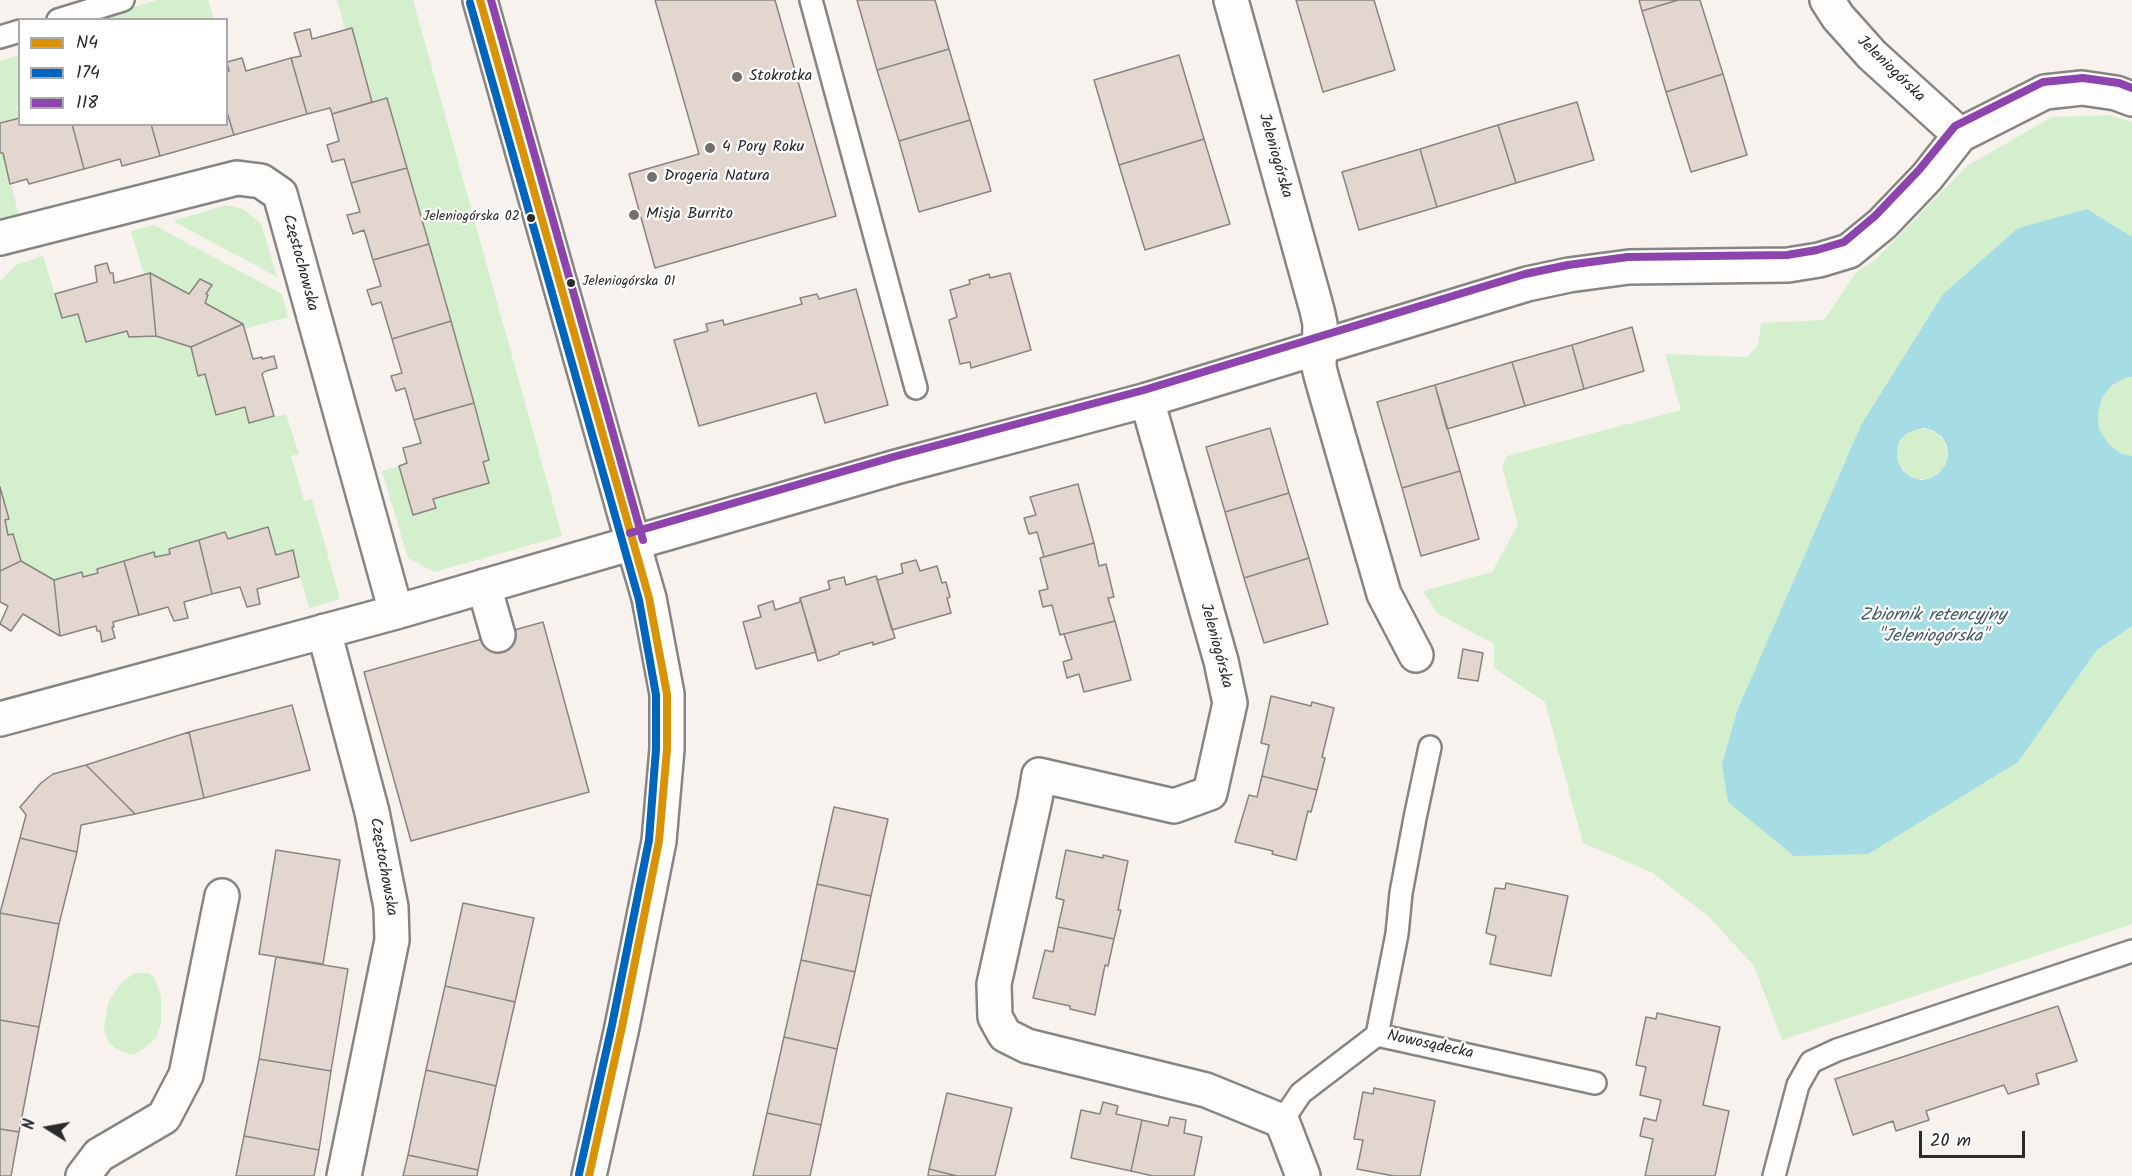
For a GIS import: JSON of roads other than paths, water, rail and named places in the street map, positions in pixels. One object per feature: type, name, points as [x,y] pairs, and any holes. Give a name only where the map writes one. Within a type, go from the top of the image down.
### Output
[{"type":"street","points":[[480,0],[649,598],[667,694],[667,749],[658,841],[624,1016],[589,1176]]},
{"type":"street","name":"Jeleniogórska","points":[[1231,0],[1317,310],[1320,324],[1319,367],[1383,594],[1416,655]]},
{"type":"street","name":"Jeleniogórska","points":[[1827,0],[1838,17],[1872,55],[1960,135]]},
{"type":"street","points":[[0,719],[396,612],[896,467],[1147,400],[1527,284],[1569,275],[1629,267],[1788,265],[1820,260],[1849,251],[1882,224],[1927,177],[1960,135],[2044,92],[2082,88],[2116,93],[2132,99]]},
{"type":"street","name":"Częstochowska","points":[[0,238],[237,178],[261,181],[280,194],[396,612]]},
{"type":"street","name":"Jeleniogórska","points":[[1147,400],[1221,661],[1230,703],[1210,793],[1174,806],[1039,775],[994,984],[995,1017],[1005,1035],[1027,1046],[1206,1090],[1282,1120]]},
{"type":"street","points":[[484,586],[498,635]]},
{"type":"street","name":"Częstochowska","points":[[324,632],[372,812],[391,908],[392,940],[344,1176]]},
{"type":"street","points":[[83,1176],[99,1155],[164,1117],[186,1075],[222,896]]},
{"type":"street","points":[[1282,1120],[1303,1176]]},
{"type":"lane","points":[[64,18],[123,0]]},
{"type":"lane","points":[[811,0],[915,388]]},
{"type":"lane","points":[[0,37],[18,32]]},
{"type":"lane","points":[[1377,1035],[1397,934],[1401,893],[1430,747]]},
{"type":"lane","points":[[1774,1176],[1798,1085],[1811,1062],[1837,1050],[2132,951]]},
{"type":"lane","name":"Nowosądecka","points":[[1282,1120],[1301,1093],[1377,1035],[1595,1083]]},
{"type":"water","name":"Zbiornik retencyjny \"Jeleniogórska\"","points":[[2087,209],[2132,237],[2132,377],[2125,378],[2111,386],[2102,398],[2098,413],[2099,429],[2108,443],[2120,453],[2132,456],[2132,626],[2097,650],[2018,762],[1868,854],[1794,856],[1728,802],[1722,764],[1737,711],[1861,425],[1943,294],[2018,228]],"holes":[[[1924,428],[1942,437],[1947,446],[1948,456],[1945,465],[1931,478],[1921,480],[1911,477],[1903,471],[1898,462],[1899,442],[1906,434],[1915,430]]]},
{"type":"place","name":"Stokrotka","points":[[737,77]]},
{"type":"place","name":"4 Pory Roku","points":[[710,148]]},
{"type":"place","name":"Drogeria Natura","points":[[652,177]]},
{"type":"place","name":"Misja Burrito","points":[[634,215]]},
{"type":"place","name":"Jeleniogórska 02","points":[[531,218]]},
{"type":"place","name":"Jeleniogórska 01","points":[[571,283]]}]
